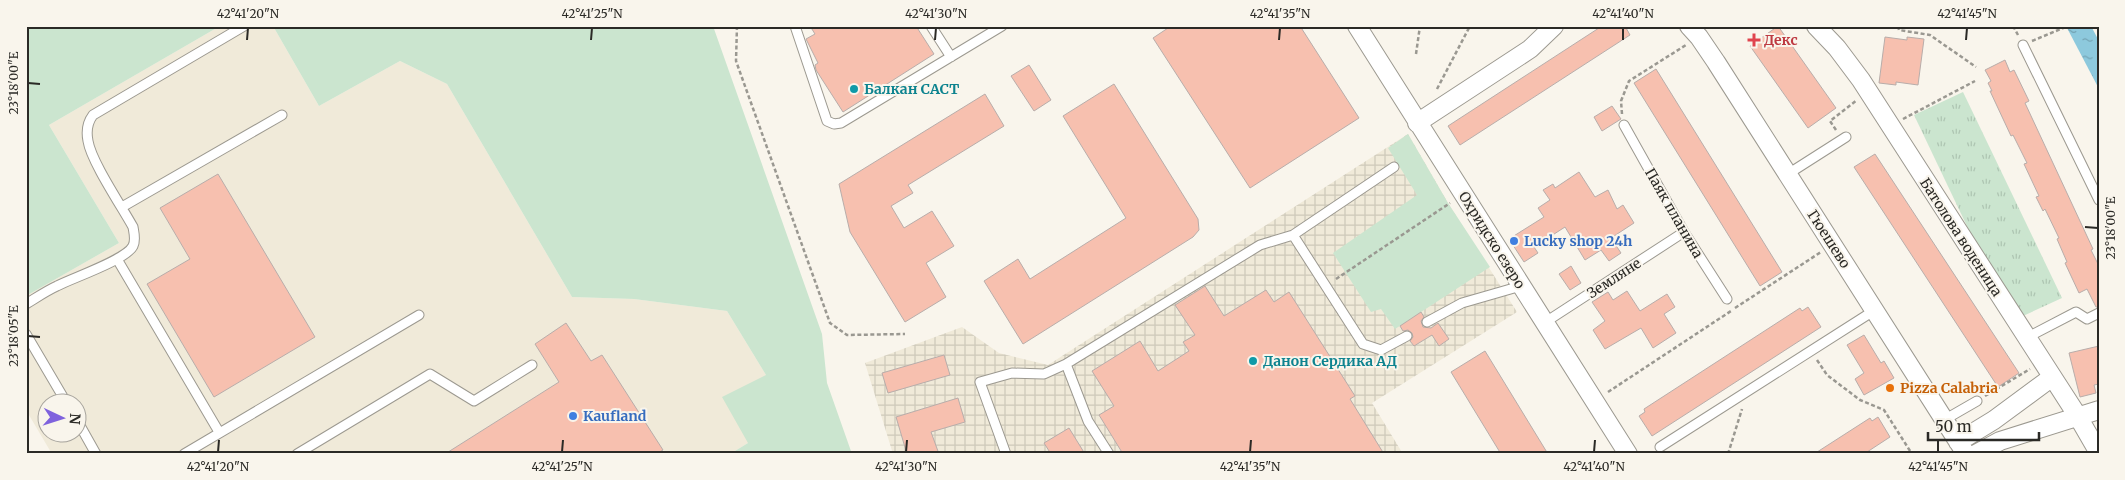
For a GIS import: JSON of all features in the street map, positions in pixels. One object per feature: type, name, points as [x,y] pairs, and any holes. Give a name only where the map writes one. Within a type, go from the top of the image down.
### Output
[{"type":"street","name":"Охридско езеро","points":[[1357,26],[1628,454]]},
{"type":"street","points":[[1417,123],[1530,49],[1554,26]]},
{"type":"street","name":"Батолова воденица","points":[[1816,26],[1837,48],[1868,91],[2051,378],[2077,415],[2099,453]]},
{"type":"street","name":"Гюешево","points":[[1694,32],[1788,174],[1963,450]]},
{"type":"street","points":[[1963,450],[1994,420],[2051,378]]},
{"type":"street","points":[[1963,450],[2000,441],[2077,415],[2099,410]]},
{"type":"lane","points":[[26,304],[55,286],[117,259],[127,253],[133,246],[135,237],[133,227],[90,152],[88,123],[93,115],[244,26]]},
{"type":"lane","points":[[795,26],[827,121],[834,124],[841,123],[1002,26]]},
{"type":"lane","points":[[931,26],[951,57]]},
{"type":"lane","points":[[2023,45],[2099,200]]},
{"type":"lane","points":[[122,207],[282,115]]},
{"type":"lane","name":"Паяк планина","points":[[1624,125],[1684,232],[1727,299]]},
{"type":"lane","points":[[1788,174],[1844,138]]},
{"type":"lane","points":[[1006,454],[980,382],[1012,373],[1044,374],[1066,364],[1260,245],[1293,235],[1394,167]]},
{"type":"lane","name":"Земляне","points":[[1544,323],[1684,232]]},
{"type":"lane","points":[[1293,235],[1363,344],[1381,350],[1407,336]]},
{"type":"lane","points":[[117,259],[219,432]]},
{"type":"lane","points":[[1427,322],[1462,303],[1521,286]]},
{"type":"lane","points":[[1660,447],[1875,310]]},
{"type":"lane","points":[[2026,338],[2076,312],[2087,319],[2099,313]]},
{"type":"lane","points":[[184,454],[419,315]]},
{"type":"lane","points":[[26,334],[60,392]]},
{"type":"lane","points":[[1066,364],[1088,421],[1109,454]]},
{"type":"lane","points":[[297,454],[430,374],[474,402],[532,365]]},
{"type":"lane","points":[[1944,420],[1978,400]]},
{"type":"lane","points":[[88,440],[96,454]]},
{"type":"path","points":[[737,26],[736,60],[830,323],[847,335],[905,334]]},
{"type":"path","points":[[1416,54],[1420,26]]},
{"type":"path","points":[[1437,89],[1470,26]]},
{"type":"path","points":[[1898,26],[1899,30],[1930,35],[1976,67]]},
{"type":"path","points":[[2048,36],[2068,26]]},
{"type":"path","points":[[1624,125],[1621,101],[1630,81],[1694,32]]},
{"type":"path","points":[[1890,126],[1975,82]]},
{"type":"path","points":[[1844,138],[1830,121],[1868,91]]},
{"type":"path","points":[[1326,286],[1462,194]]},
{"type":"path","points":[[1594,401],[1833,245]]},
{"type":"path","points":[[1811,350],[1827,375],[1860,400],[1884,410],[1912,454]]},
{"type":"path","points":[[1978,400],[2042,362]]},
{"type":"path","points":[[1728,454],[1748,390]]},
{"type":"shaded area","points":[[220,26],[273,26],[319,106],[400,61],[447,84],[572,297],[634,299],[727,311],[766,375],[748,443],[730,454],[52,454],[45,442],[88,442],[88,392],[38,392],[38,430],[26,410],[26,296],[119,243],[49,125]]},
{"type":"shaded area","points":[[1408,134],[1448,203],[1517,312],[1372,403],[1403,454],[893,454],[865,363],[962,327],[999,353],[1048,365]]},
{"type":"green space","points":[[26,26],[220,26],[49,125],[119,243],[26,296]]},
{"type":"green space","points":[[273,26],[713,26],[822,334],[827,383],[852,454],[730,454],[748,443],[722,397],[766,375],[727,311],[634,299],[572,297],[447,84],[400,61],[319,106]]},
{"type":"green space","points":[[1963,92],[2062,298],[2023,316],[1975,243],[1914,115]]},
{"type":"green space","points":[[1408,134],[1448,203],[1490,267],[1395,329],[1381,309],[1371,312],[1333,253],[1417,195],[1388,148]]},
{"type":"water","points":[[2066,26],[2091,26],[2099,41],[2099,89]]},
{"type":"building","name":"Балкан САСТ","points":[[810,26],[916,26],[934,54],[843,112],[816,70],[815,65],[818,63],[806,39],[815,34]]},
{"type":"building","points":[[1171,26],[1300,26],[1359,118],[1250,188],[1153,38]]},
{"type":"building","points":[[1602,26],[1625,26],[1630,35],[1460,145],[1448,126]]},
{"type":"building","points":[[1778,26],[1836,108],[1808,128],[1750,46]]},
{"type":"building","points":[[1885,37],[1907,40],[1907,37],[1924,39],[1918,85],[1896,82],[1896,85],[1879,83]]},
{"type":"building","points":[[2005,60],[2010,72],[2014,70],[2029,101],[2025,103],[2093,249],[2091,250],[2099,266],[2099,307],[2096,307],[2087,289],[2079,293],[2065,263],[2067,262],[2057,239],[2059,238],[2045,209],[2043,211],[2036,197],[2039,196],[2024,164],[2027,163],[2013,135],[2011,136],[1990,91],[1992,91],[1988,83],[1991,81],[1985,70]]},
{"type":"building","points":[[1029,65],[1051,100],[1034,111],[1011,76]]},
{"type":"building","points":[[1656,69],[1782,272],[1760,286],[1634,83]]},
{"type":"building","points":[[1114,84],[1198,219],[1199,230],[1193,237],[1023,344],[984,281],[1018,259],[1030,279],[1126,218],[1063,116]]},
{"type":"building","points":[[985,94],[1004,126],[908,185],[913,193],[891,206],[904,228],[932,211],[954,246],[926,263],[946,297],[905,322],[850,232],[839,184]]},
{"type":"building","points":[[1612,106],[1621,119],[1602,131],[1594,117]]},
{"type":"building","points":[[1875,154],[2019,373],[1998,387],[1854,167]]},
{"type":"building","points":[[1579,172],[1595,197],[1608,190],[1617,209],[1623,205],[1634,223],[1611,238],[1621,253],[1609,261],[1601,250],[1585,260],[1565,227],[1534,247],[1538,253],[1524,262],[1509,239],[1544,217],[1538,208],[1550,200],[1543,190],[1553,184],[1555,188]]},
{"type":"building","points":[[218,174],[315,337],[214,397],[147,284],[190,259],[160,208]]},
{"type":"building","points":[[1571,266],[1581,283],[1570,290],[1559,274]]},
{"type":"building","name":"Данон Сердика АД","points":[[1205,286],[1224,316],[1266,290],[1274,302],[1289,292],[1355,396],[1350,399],[1384,454],[1123,454],[1099,415],[1114,406],[1092,371],[1140,341],[1158,371],[1189,351],[1183,342],[1195,335],[1175,305]]},
{"type":"building","points":[[1627,291],[1640,311],[1667,294],[1675,307],[1664,314],[1676,333],[1653,348],[1641,328],[1605,349],[1593,330],[1605,321],[1592,302],[1608,292],[1613,300]]},
{"type":"building","points":[[1808,307],[1821,327],[1652,436],[1639,416],[1645,412],[1644,409],[1800,308],[1802,311]]},
{"type":"building","points":[[1421,312],[1424,317],[1421,321],[1423,327],[1431,328],[1438,323],[1449,339],[1439,346],[1432,335],[1414,346],[1410,341],[1413,337],[1412,333],[1408,330],[1403,331],[1400,326]]},
{"type":"building","name":"Kaufland","points":[[566,323],[591,361],[602,355],[663,450],[656,454],[445,454],[559,382],[535,344]]},
{"type":"building","points":[[1864,335],[1881,363],[1884,361],[1894,378],[1864,395],[1855,379],[1864,373],[1847,345]]},
{"type":"building","points":[[2099,346],[2099,384],[2094,385],[2096,393],[2080,397],[2069,353]]},
{"type":"building","points":[[1485,351],[1548,454],[1501,454],[1451,372]]},
{"type":"building","points":[[944,355],[950,375],[888,393],[882,373]]},
{"type":"building","points":[[958,398],[965,422],[931,432],[939,454],[907,454],[896,417]]},
{"type":"building","points":[[1878,417],[1890,437],[1864,454],[1814,454],[1870,418],[1872,421]]},
{"type":"building","points":[[1069,428],[1085,454],[1051,454],[1044,443]]},
{"type":"place","name":"Декс","points":[[1754,40]]},
{"type":"place","name":"Балкан САСТ","points":[[854,89]]},
{"type":"place","name":"Lucky shop 24h","points":[[1514,241]]},
{"type":"place","name":"Данон Сердика АД","points":[[1253,361]]},
{"type":"place","name":"Pizza Calabria","points":[[1890,388]]},
{"type":"place","name":"Kaufland","points":[[573,416]]}]
